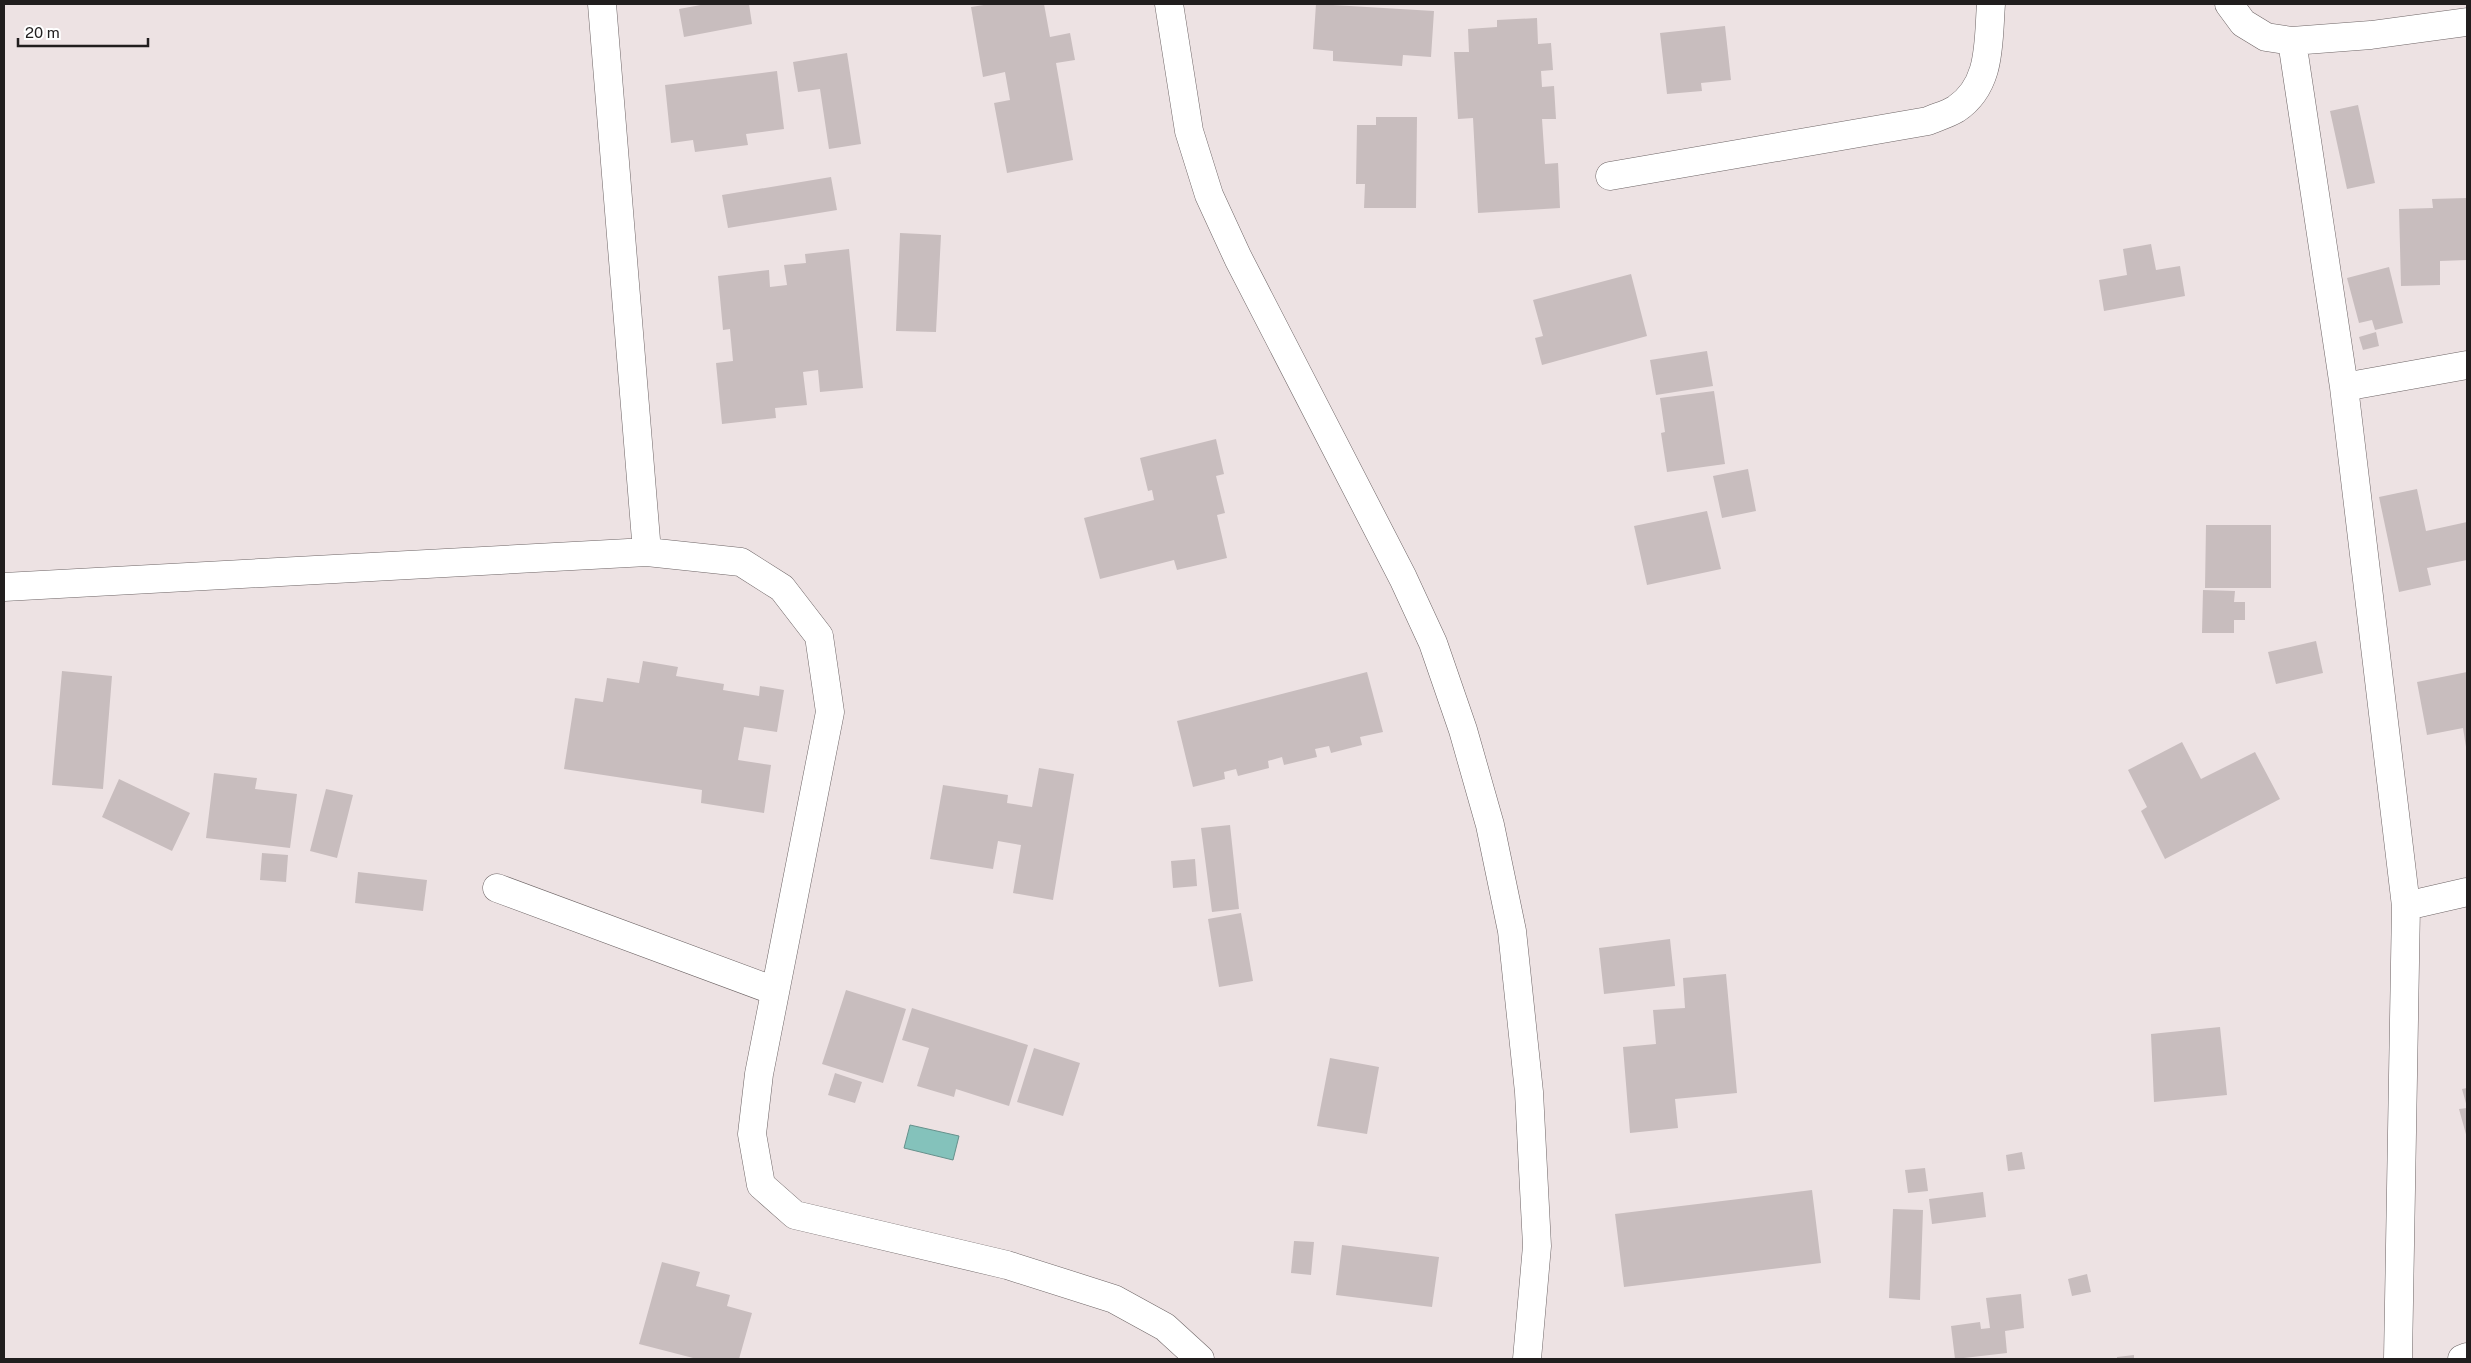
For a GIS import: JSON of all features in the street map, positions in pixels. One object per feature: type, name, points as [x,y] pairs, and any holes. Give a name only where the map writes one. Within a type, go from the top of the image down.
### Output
[{"type":"street","points":[[602,4],[647,552]]},
{"type":"street","points":[[1169,4],[1189,131],[1209,195],[1238,258],[1403,578],[1433,643],[1463,730],[1490,825],[1512,931],[1530,1092],[1537,1246],[1527,1359]]},
{"type":"street","points":[[1610,176],[1928,121],[1955,110],[1972,96],[1983,79],[1991,4]]},
{"type":"street","points":[[2229,4],[2243,23],[2266,37],[2292,41],[2371,35],[2467,22]]},
{"type":"street","points":[[2292,41],[2344,387],[2406,906],[2398,1359]]},
{"type":"street","points":[[2344,387],[2467,365]]},
{"type":"street","points":[[4,587],[647,552],[741,562],[782,588],[819,636],[830,712],[759,1074],[752,1134],[761,1185],[795,1215],[1007,1265],[1114,1299],[1166,1327],[1200,1359]]},
{"type":"street","points":[[497,888],[775,991]]},
{"type":"street","points":[[2406,906],[2467,892]]},
{"type":"street","points":[[2462,1359],[2467,1357]]},
{"type":"water","points":[[910,1125],[959,1136],[953,1160],[904,1148]]},
{"type":"building","points":[[706,4],[749,4],[752,24],[684,37],[679,9]]},
{"type":"building","points":[[990,4],[1044,4],[1050,37],[1070,33],[1075,60],[1056,63],[1073,160],[1007,173],[994,103],[1010,100],[1005,72],[983,77],[971,7]]},
{"type":"building","points":[[1316,4],[1434,11],[1431,57],[1403,55],[1402,66],[1333,61],[1333,51],[1313,49]]},
{"type":"building","points":[[1537,18],[1538,44],[1551,43],[1553,70],[1541,71],[1542,87],[1554,86],[1556,119],[1542,119],[1545,164],[1558,163],[1560,208],[1478,213],[1473,118],[1458,119],[1454,52],[1469,52],[1468,29],[1497,27],[1497,20]]},
{"type":"building","points":[[1725,26],[1731,80],[1701,83],[1702,91],[1667,94],[1660,33]]},
{"type":"building","points":[[847,53],[861,144],[829,149],[820,89],[798,92],[793,62]]},
{"type":"building","points":[[777,71],[784,129],[746,134],[748,145],[695,152],[693,140],[671,143],[665,85]]},
{"type":"building","points":[[2358,105],[2375,183],[2347,189],[2330,111]]},
{"type":"building","points":[[1376,117],[1417,117],[1416,208],[1364,208],[1365,184],[1356,184],[1357,125],[1376,125]]},
{"type":"building","points":[[831,177],[837,210],[728,228],[722,195]]},
{"type":"building","points":[[2467,198],[2467,260],[2440,261],[2440,285],[2401,286],[2399,209],[2433,208],[2432,199]]},
{"type":"building","points":[[900,233],[941,235],[936,332],[896,331]]},
{"type":"building","points":[[2151,244],[2156,270],[2180,266],[2185,296],[2104,311],[2099,280],[2127,275],[2123,249]]},
{"type":"building","points":[[849,249],[863,388],[820,392],[818,370],[803,372],[807,405],[775,408],[776,418],[722,424],[716,363],[733,361],[730,329],[723,330],[718,276],[769,270],[770,287],[787,285],[784,265],[806,263],[805,254]]},
{"type":"building","points":[[2389,267],[2403,323],[2375,330],[2372,320],[2359,323],[2347,278]]},
{"type":"building","points":[[1631,274],[1647,336],[1542,365],[1535,338],[1543,336],[1533,300]]},
{"type":"building","points":[[2376,332],[2379,346],[2363,350],[2359,337]]},
{"type":"building","points":[[1707,351],[1713,386],[1656,395],[1650,360]]},
{"type":"building","points":[[1714,391],[1725,464],[1667,472],[1661,433],[1665,432],[1660,398]]},
{"type":"building","points":[[1216,439],[1224,474],[1216,476],[1225,513],[1217,515],[1227,558],[1177,570],[1174,560],[1100,579],[1084,518],[1154,500],[1152,490],[1148,491],[1140,458]]},
{"type":"building","points":[[1748,469],[1756,511],[1722,518],[1713,476]]},
{"type":"building","points":[[2417,489],[2426,531],[2467,522],[2467,560],[2427,568],[2431,585],[2399,592],[2379,497]]},
{"type":"building","points":[[1707,511],[1721,569],[1647,585],[1634,526]]},
{"type":"building","points":[[2206,525],[2271,525],[2271,588],[2205,588]]},
{"type":"building","points":[[2203,590],[2235,591],[2234,602],[2245,602],[2245,620],[2234,620],[2234,633],[2202,633]]},
{"type":"building","points":[[2316,641],[2323,673],[2276,684],[2268,652]]},
{"type":"building","points":[[643,661],[678,667],[676,676],[724,684],[723,690],[759,696],[760,686],[784,690],[777,732],[744,727],[738,760],[771,765],[764,813],[701,803],[702,790],[564,769],[575,698],[603,702],[607,678],[639,683]]},
{"type":"building","points":[[62,671],[112,676],[103,789],[52,785]]},
{"type":"building","points":[[1367,672],[1383,732],[1360,737],[1362,745],[1331,753],[1329,746],[1315,749],[1317,757],[1284,765],[1282,757],[1268,761],[1269,768],[1238,776],[1236,769],[1224,772],[1225,779],[1193,787],[1177,721]]},
{"type":"building","points":[[2467,672],[2466,747],[2463,728],[2427,735],[2417,682]]},
{"type":"building","points":[[2182,742],[2201,779],[2255,752],[2280,799],[2165,859],[2141,811],[2147,807],[2128,770]]},
{"type":"building","points":[[1039,768],[1074,774],[1053,900],[1013,893],[1021,845],[998,841],[993,869],[930,859],[943,785],[1008,795],[1007,803],[1032,807]]},
{"type":"building","points":[[214,773],[257,778],[255,789],[297,794],[290,848],[206,838]]},
{"type":"building","points":[[119,779],[190,813],[172,851],[102,817]]},
{"type":"building","points":[[326,789],[353,795],[337,858],[310,851]]},
{"type":"building","points":[[1230,825],[1239,909],[1212,912],[1201,828]]},
{"type":"building","points":[[262,853],[288,855],[286,882],[260,880]]},
{"type":"building","points":[[1195,859],[1197,886],[1173,888],[1171,861]]},
{"type":"building","points":[[358,872],[427,880],[423,911],[355,903]]},
{"type":"building","points":[[1241,913],[1253,981],[1219,987],[1208,919]]},
{"type":"building","points":[[1670,939],[1675,986],[1604,994],[1599,948]]},
{"type":"building","points":[[1726,974],[1737,1093],[1675,1099],[1678,1128],[1630,1133],[1623,1047],[1656,1044],[1653,1010],[1685,1008],[1683,978]]},
{"type":"building","points":[[846,990],[906,1009],[883,1083],[822,1064]]},
{"type":"building","points":[[912,1008],[1028,1045],[1009,1106],[956,1089],[954,1097],[917,1086],[929,1048],[902,1040]]},
{"type":"building","points":[[2220,1027],[2227,1095],[2154,1102],[2151,1034]]},
{"type":"building","points":[[1034,1048],[1080,1063],[1063,1116],[1017,1102]]},
{"type":"building","points":[[1330,1058],[1379,1067],[1367,1134],[1317,1126]]},
{"type":"building","points":[[835,1073],[862,1082],[855,1103],[828,1095]]},
{"type":"building","points":[[2467,1088],[2467,1107],[2462,1089]]},
{"type":"building","points":[[2467,1108],[2467,1138],[2459,1109]]},
{"type":"building","points":[[2022,1152],[2025,1169],[2008,1171],[2006,1155]]},
{"type":"building","points":[[1925,1168],[1928,1191],[1908,1193],[1905,1170]]},
{"type":"building","points":[[1812,1190],[1821,1263],[1624,1287],[1615,1214]]},
{"type":"building","points":[[1983,1192],[1986,1217],[1932,1224],[1929,1199]]},
{"type":"building","points":[[1893,1209],[1923,1210],[1920,1300],[1889,1298]]},
{"type":"building","points":[[1294,1241],[1314,1242],[1311,1275],[1291,1273]]},
{"type":"building","points":[[1342,1245],[1439,1257],[1432,1307],[1336,1295]]},
{"type":"building","points":[[662,1262],[700,1272],[696,1286],[730,1295],[727,1306],[752,1313],[739,1359],[697,1359],[639,1344]]},
{"type":"building","points":[[2087,1274],[2091,1292],[2072,1296],[2068,1279]]},
{"type":"building","points":[[2021,1294],[2024,1328],[2005,1331],[2007,1353],[1955,1359],[1951,1326],[1980,1322],[1981,1329],[1990,1328],[1986,1298]]},
{"type":"building","points":[[2134,1355],[2134,1359],[2117,1359],[2117,1357]]}]
